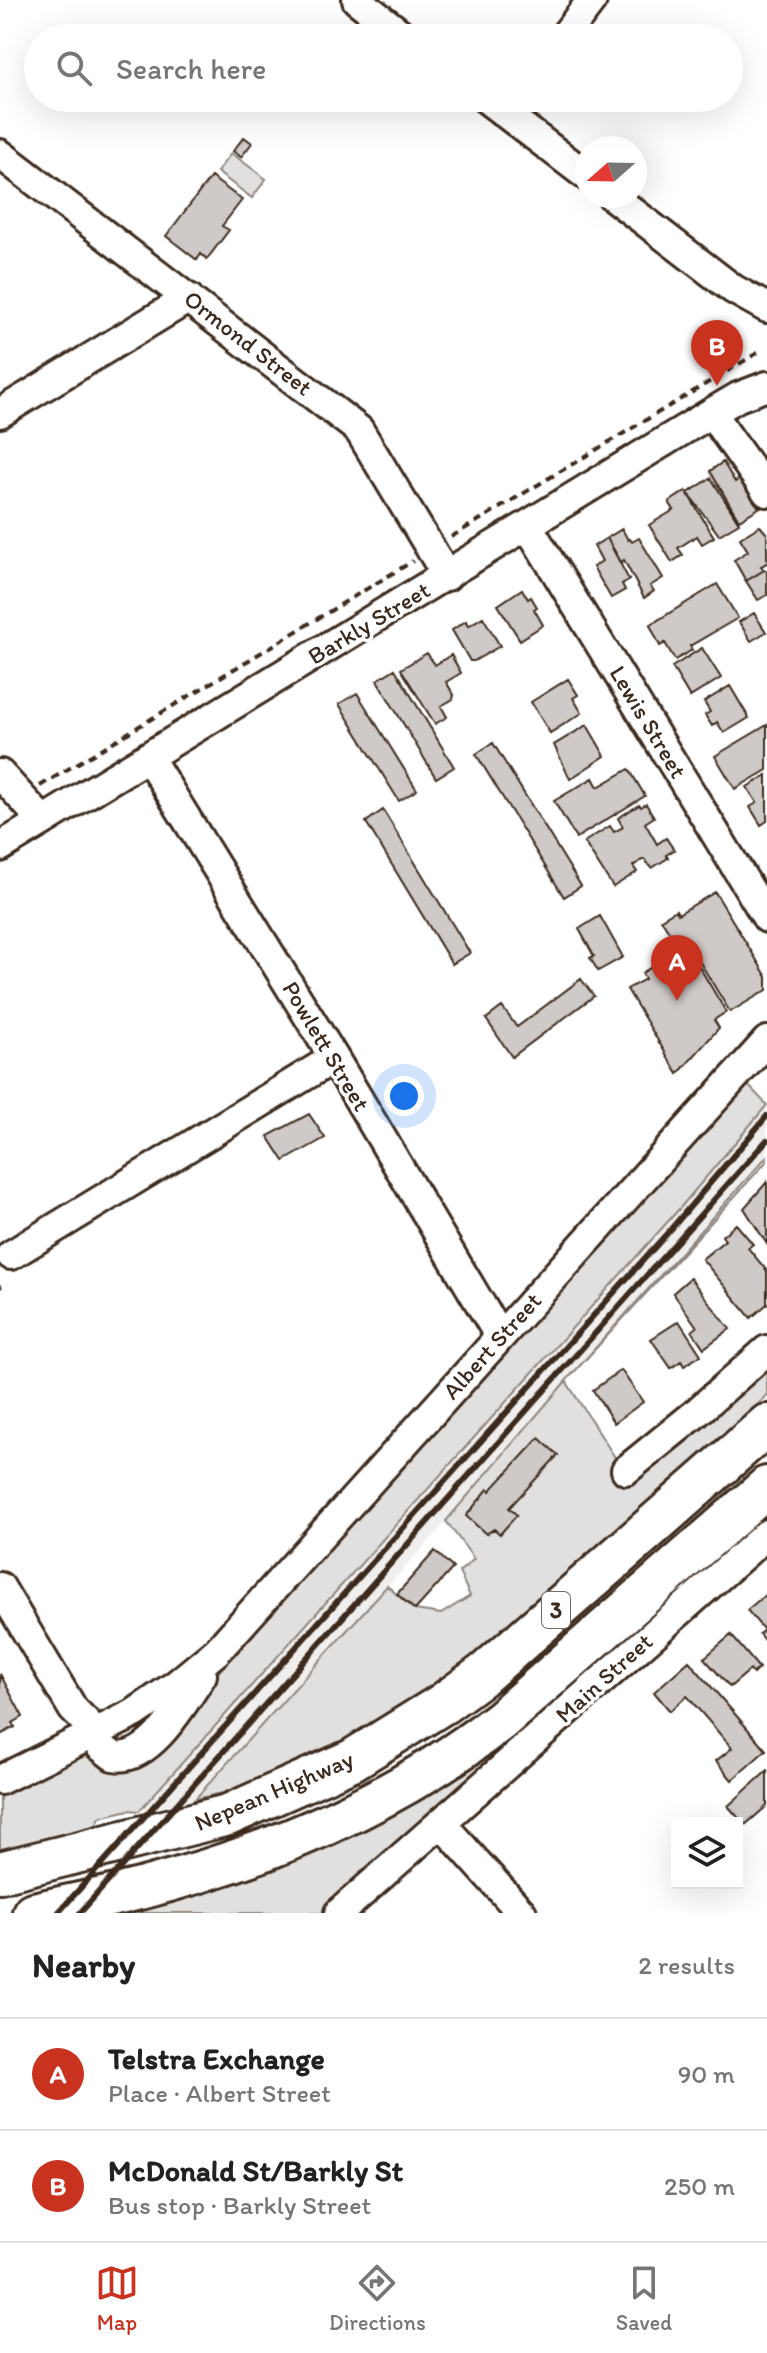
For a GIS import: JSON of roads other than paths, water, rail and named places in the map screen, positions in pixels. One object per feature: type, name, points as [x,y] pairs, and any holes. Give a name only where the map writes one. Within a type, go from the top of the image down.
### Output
[{"type":"highway","name":"3","points":[[691,1492],[767,1425]]},
{"type":"highway","name":"Main Street","points":[[462,1750],[552,1678],[767,1487]]},
{"type":"highway","points":[[691,1492],[723,1527]]},
{"type":"highway","name":"Nepean Highway","points":[[0,1872],[228,1815],[352,1760],[444,1703],[485,1673],[691,1492]]},
{"type":"highway","name":"Nepean Highway","points":[[33,1913],[140,1889],[258,1851],[362,1809],[462,1750]]},
{"type":"street","points":[[357,0],[388,24]]},
{"type":"street","points":[[574,24],[592,0]]},
{"type":"street","points":[[512,112],[575,166]]},
{"type":"street","name":"Ormond Street","points":[[0,154],[359,430],[447,576]]},
{"type":"street","points":[[628,208],[733,289],[767,324]]},
{"type":"street","points":[[733,289],[767,308]]},
{"type":"street","points":[[0,413],[189,298]]},
{"type":"street","name":"Barkly Street","points":[[738,397],[763,362]]},
{"type":"street","name":"Barkly Street","points":[[0,847],[711,413],[738,397],[767,386]]},
{"type":"street","points":[[711,413],[767,492]]},
{"type":"street","name":"Lewis Street","points":[[528,526],[767,918]]},
{"type":"street","name":"Powlett Street","points":[[149,758],[334,1058],[500,1337]]},
{"type":"street","points":[[0,774],[43,821]]},
{"type":"street","name":"Albert Street","points":[[0,1780],[95,1735],[155,1700],[217,1651],[767,1041]]},
{"type":"street","points":[[11,1255],[334,1058]]},
{"type":"street","points":[[626,1470],[767,1350]]},
{"type":"street","name":"Main Street","points":[[339,1913],[767,1534]]},
{"type":"street","points":[[0,1587],[73,1709],[90,1725],[95,1735]]},
{"type":"street","points":[[441,1823],[522,1913]]},
{"type":"railway","points":[[58,1913],[671,1229],[767,1116]]},
{"type":"railway","points":[[80,1913],[767,1140]]},
{"type":"place","name":"McDonald St/Barkly St","points":[[717,386]]},
{"type":"place","name":"Telstra Exchange","points":[[677,1001]]}]
